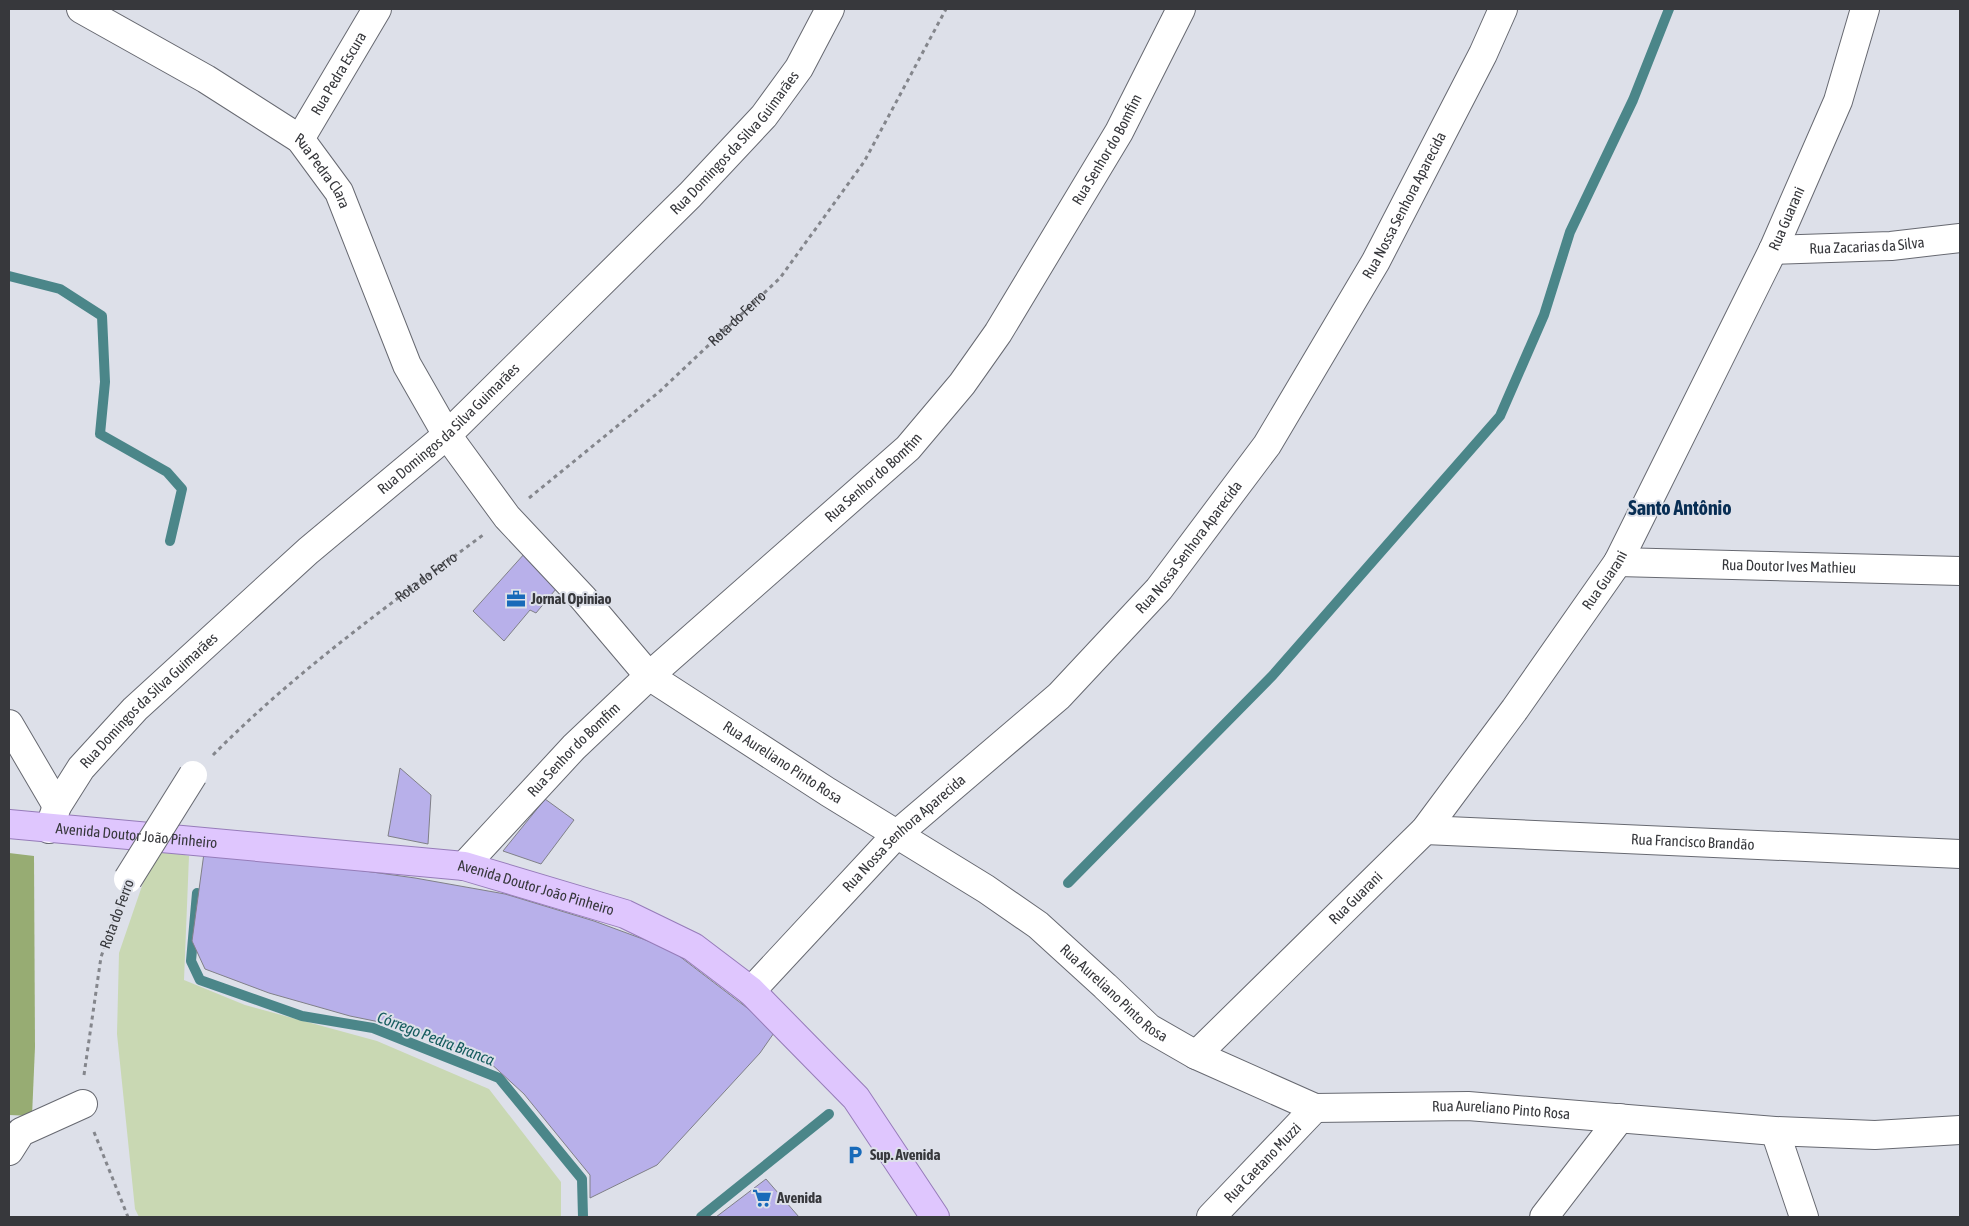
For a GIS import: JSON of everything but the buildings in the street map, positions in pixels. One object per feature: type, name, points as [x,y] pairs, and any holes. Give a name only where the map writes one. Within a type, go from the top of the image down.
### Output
[{"type":"main road","name":"Avenida Doutor João Pinheiro","points":[[9,824],[53,817],[464,866],[625,914],[692,947],[751,991],[856,1098],[935,1217]]},
{"type":"street","name":"Rua Pedra Clara","points":[[81,9],[206,79],[300,139],[339,192],[407,365],[446,435]]},
{"type":"street","name":"Rua Pedra Escura","points":[[300,139],[377,9]]},
{"type":"street","name":"Rua Domingos da Silva Guimarães","points":[[53,817],[81,768],[134,709],[308,551],[446,435],[690,195],[764,116],[799,68],[830,9]]},
{"type":"street","name":"Rua Senhor do Bomfim","points":[[464,866],[574,747],[649,676],[908,448],[962,384],[998,333],[1119,132],[1181,9]]},
{"type":"street","name":"Rua Nossa Senhora Aparecida","points":[[751,991],[896,835],[1059,696],[1159,588],[1267,445],[1376,261],[1483,54],[1503,9]]},
{"type":"street","name":"Rua Guarani","points":[[1196,1055],[1425,830],[1515,709],[1618,562],[1773,250],[1838,101],[1866,9]]},
{"type":"street","name":"Rua Zacarias da Silva","points":[[1773,250],[1891,246],[1960,238]]},
{"type":"street","name":"Rua Aureliano Pinto Rosa","points":[[446,435],[507,517],[583,598],[649,676],[896,835],[986,889],[1038,925],[1149,1028],[1196,1055],[1315,1108],[1468,1106],[1775,1131],[1875,1135],[1960,1130]]},
{"type":"street","name":"Rua Doutor Ives Mathieu","points":[[1618,562],[1960,571]]},
{"type":"street","points":[[9,724],[53,817]]},
{"type":"street","name":"Rota do Ferro","points":[[128,879],[193,775]]},
{"type":"street","name":"Rua Francisco Brandão","points":[[1425,830],[1960,854]]},
{"type":"street","points":[[15,1142],[83,1104]]},
{"type":"street","name":"Rua Caetano Muzzi","points":[[1211,1217],[1315,1108]]},
{"type":"street","points":[[1544,1217],[1620,1118]]},
{"type":"street","points":[[1775,1131],[1804,1217]]},
{"type":"path","name":"Rota do Ferro","points":[[193,775],[242,726],[348,636],[507,517],[659,392],[780,278],[864,162],[946,9]]},
{"type":"path","name":"Rota do Ferro","points":[[128,879],[101,957],[84,1065],[83,1104],[128,1217]]},
{"type":"green space","points":[[155,848],[189,856],[184,980],[245,1005],[377,1041],[489,1089],[561,1182],[561,1217],[139,1217],[135,1209],[117,1034],[119,953]]},
{"type":"green space","points":[[9,853],[34,856],[35,1047],[32,1116],[9,1115]]},
{"type":"waterway","points":[[1068,883],[1273,675],[1500,416],[1544,315],[1570,232],[1633,100],[1669,9]]},
{"type":"waterway","name":"Córrego Pedra Branca","points":[[9,276],[60,289],[102,316],[105,382],[100,434],[167,472],[182,489],[170,541]]},
{"type":"waterway","name":"Córrego Pedra Branca","points":[[197,893],[191,961],[200,980],[302,1016],[373,1028],[499,1078],[582,1179],[583,1217]]},
{"type":"waterway","points":[[701,1217],[829,1114]]},
{"type":"place","name":"Jornal Opiniao","points":[[516,599]]},
{"type":"place","name":"Sup. Avenida","points":[[855,1155]]},
{"type":"place","name":"Avenida","points":[[762,1198]]},
{"type":"district","name":"Santo Antônio","points":[[1680,508]]}]
